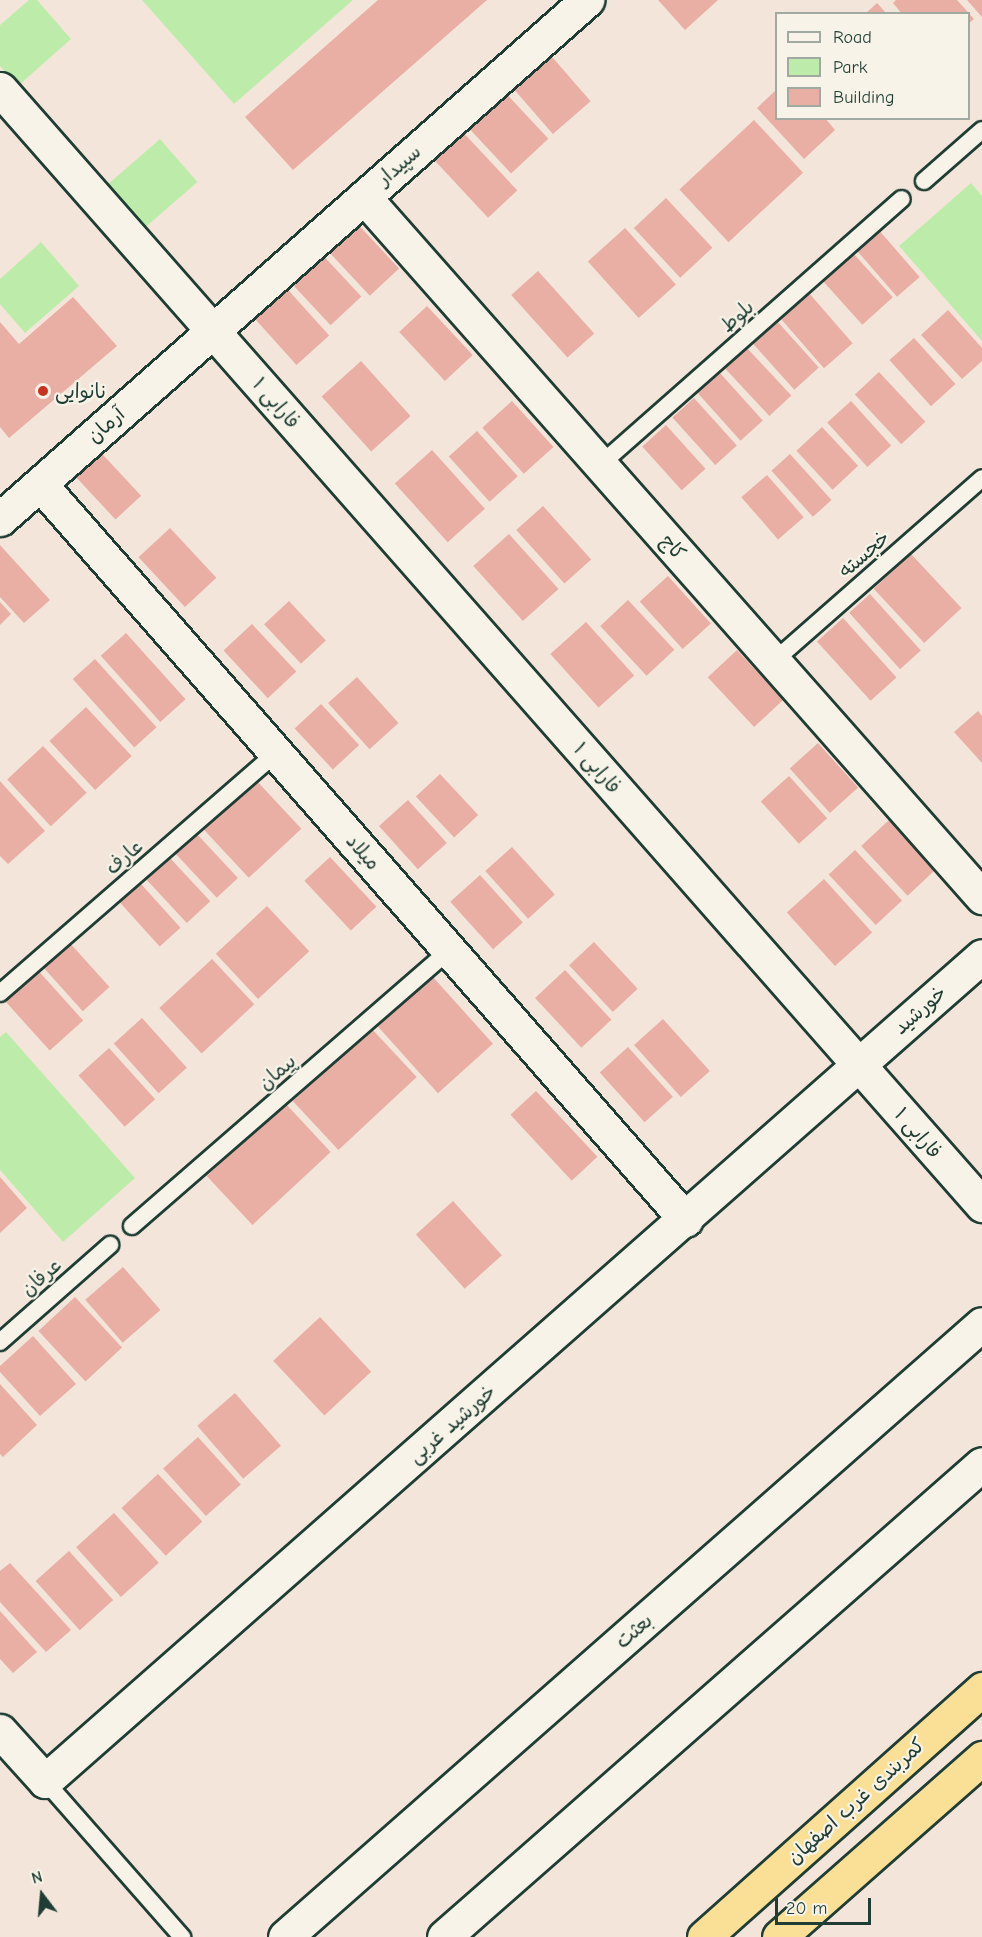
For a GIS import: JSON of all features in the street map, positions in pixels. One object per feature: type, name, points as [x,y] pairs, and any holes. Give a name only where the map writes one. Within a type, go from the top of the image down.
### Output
[{"type":"highway","name":"کمربندی غرب اصفهان","points":[[704,1937],[982,1689]]},
{"type":"highway","points":[[779,1937],[982,1758]]},
{"type":"street","name":"سپیدار","points":[[212,331],[587,0]]},
{"type":"street","name":"فارابی ۱","points":[[0,89],[982,1205]]},
{"type":"street","name":"کاج","points":[[364,197],[982,897]]},
{"type":"street","name":"آرمان","points":[[0,519],[212,331]]},
{"type":"street","name":"میلاد","points":[[40,484],[686,1220]]},
{"type":"street","name":"خورشید","points":[[859,1065],[982,956]]},
{"type":"street","name":"خورشید غربی","points":[[45,1781],[686,1220],[859,1065]]},
{"type":"street","name":"بعثت","points":[[285,1937],[982,1324]]},
{"type":"street","points":[[444,1937],[982,1464]]},
{"type":"street","points":[[0,1731],[45,1781]]},
{"type":"lane","points":[[924,180],[982,130]]},
{"type":"lane","name":"بلوط","points":[[600,465],[902,199]]},
{"type":"lane","name":"خجسته","points":[[774,661],[982,478]]},
{"type":"lane","name":"عارف","points":[[0,993],[276,753]]},
{"type":"lane","name":"پیمان","points":[[132,1226],[449,950]]},
{"type":"lane","name":"عرفان","points":[[0,1342],[110,1245]]},
{"type":"lane","points":[[45,1781],[182,1937]]},
{"type":"green space","points":[[29,0],[37,0],[71,39],[18,86],[0,66],[0,25]]},
{"type":"green space","points":[[142,0],[353,0],[234,104]]},
{"type":"green space","points":[[160,139],[197,182],[143,229],[106,186]]},
{"type":"green space","points":[[971,183],[982,196],[982,341],[899,246]]},
{"type":"green space","points":[[41,242],[79,286],[25,333],[0,304],[0,279]]},
{"type":"green space","points":[[6,1032],[135,1178],[63,1242],[0,1170],[0,1037]]},
{"type":"building","points":[[378,0],[487,0],[293,170],[245,117]]},
{"type":"building","points":[[658,0],[718,0],[685,30]]},
{"type":"building","points":[[896,0],[957,0],[968,12],[900,12],[893,3]]},
{"type":"building","points":[[967,0],[982,0],[982,17]]},
{"type":"building","points":[[877,3],[885,12],[867,12]]},
{"type":"building","points":[[546,50],[591,101],[553,134],[508,83]]},
{"type":"building","points":[[502,89],[548,139],[511,174],[465,124]]},
{"type":"building","points":[[775,91],[775,120],[827,120],[835,130],[804,159],[757,108]]},
{"type":"building","points":[[754,120],[803,173],[729,242],[679,190]]},
{"type":"building","points":[[460,129],[517,190],[488,218],[431,156]]},
{"type":"building","points":[[666,198],[712,248],[680,278],[634,228]]},
{"type":"building","points":[[352,218],[399,268],[370,296],[323,245]]},
{"type":"building","points":[[625,228],[676,284],[639,318],[588,261]]},
{"type":"building","points":[[877,228],[920,277],[897,297],[854,248]]},
{"type":"building","points":[[317,249],[361,297],[331,325],[286,278]]},
{"type":"building","points":[[852,252],[893,297],[862,325],[822,279]]},
{"type":"building","points":[[538,271],[594,333],[567,358],[511,295]]},
{"type":"building","points":[[281,282],[329,336],[296,365],[248,311]]},
{"type":"building","points":[[808,292],[853,343],[824,368],[779,317]]},
{"type":"building","points":[[73,297],[117,346],[9,438],[0,427],[0,322],[19,344]]},
{"type":"building","points":[[427,306],[473,355],[445,381],[399,332]]},
{"type":"building","points":[[948,310],[982,348],[982,361],[962,379],[921,335]]},
{"type":"building","points":[[776,320],[819,368],[794,390],[751,342]]},
{"type":"building","points":[[914,338],[955,384],[931,406],[889,360]]},
{"type":"building","points":[[747,348],[791,396],[769,416],[725,368]]},
{"type":"building","points":[[361,361],[411,416],[371,451],[322,396]]},
{"type":"building","points":[[879,372],[925,422],[901,444],[855,395]]},
{"type":"building","points":[[720,373],[763,421],[741,441],[698,393]]},
{"type":"building","points":[[694,398],[737,446],[715,465],[672,417]]},
{"type":"building","points":[[512,401],[553,447],[524,474],[482,428]]},
{"type":"building","points":[[851,401],[891,446],[867,467],[827,422]]},
{"type":"building","points":[[666,425],[705,469],[682,490],[642,446]]},
{"type":"building","points":[[822,427],[858,466],[833,490],[796,451]]},
{"type":"building","points":[[477,431],[518,476],[490,502],[449,456]]},
{"type":"building","points":[[92,443],[141,496],[116,520],[66,467]]},
{"type":"building","points":[[432,450],[485,509],[448,542],[395,483]]},
{"type":"building","points":[[790,454],[831,500],[813,517],[771,471]]},
{"type":"building","points":[[767,475],[804,517],[778,540],[741,497]]},
{"type":"building","points":[[543,506],[591,560],[564,584],[516,530]]},
{"type":"building","points":[[170,528],[216,578],[185,607],[139,557]]},
{"type":"building","points":[[509,534],[559,589],[523,621],[473,566]]},
{"type":"building","points":[[0,545],[50,600],[24,623],[0,597]]},
{"type":"building","points":[[911,554],[961,608],[924,643],[874,589]]},
{"type":"building","points":[[668,576],[711,624],[683,649],[640,601]]},
{"type":"building","points":[[870,594],[921,650],[900,669],[849,613]]},
{"type":"building","points":[[628,600],[674,650],[647,676],[600,626]]},
{"type":"building","points":[[289,601],[326,640],[301,664],[264,624]]},
{"type":"building","points":[[0,602],[11,614],[0,625]]},
{"type":"building","points":[[843,618],[897,677],[871,701],[817,641]]},
{"type":"building","points":[[586,622],[634,676],[599,708],[550,654]]},
{"type":"building","points":[[252,624],[296,672],[268,698],[223,651]]},
{"type":"building","points":[[126,633],[186,699],[160,722],[101,656]]},
{"type":"building","points":[[737,650],[783,700],[754,727],[708,677]]},
{"type":"building","points":[[95,659],[157,727],[134,747],[73,679]]},
{"type":"building","points":[[357,677],[398,723],[370,749],[328,703]]},
{"type":"building","points":[[321,704],[359,745],[333,770],[295,729]]},
{"type":"building","points":[[86,707],[132,756],[95,790],[49,741]]},
{"type":"building","points":[[978,711],[982,716],[982,763],[954,732]]},
{"type":"building","points":[[818,743],[858,788],[830,813],[790,768]]},
{"type":"building","points":[[43,746],[87,793],[51,826],[7,779]]},
{"type":"building","points":[[440,774],[478,815],[454,837],[416,797]]},
{"type":"building","points":[[789,776],[827,818],[799,844],[761,801]]},
{"type":"building","points":[[255,779],[301,829],[249,878],[202,828]]},
{"type":"building","points":[[0,781],[45,831],[8,864],[0,856]]},
{"type":"building","points":[[408,800],[447,843],[418,869],[379,826]]},
{"type":"building","points":[[889,820],[935,870],[908,896],[861,846]]},
{"type":"building","points":[[195,832],[238,878],[217,898],[174,852]]},
{"type":"building","points":[[512,847],[555,895],[528,919],[485,871]]},
{"type":"building","points":[[855,850],[902,900],[876,925],[829,875]]},
{"type":"building","points":[[330,857],[376,907],[351,931],[304,881]]},
{"type":"building","points":[[170,858],[210,901],[187,923],[147,880]]},
{"type":"building","points":[[480,875],[523,923],[493,949],[450,902]]},
{"type":"building","points":[[824,879],[872,933],[835,966],[787,912]]},
{"type":"building","points":[[141,884],[180,928],[160,947],[120,903]]},
{"type":"building","points":[[267,906],[309,951],[258,999],[216,954]]},
{"type":"building","points":[[68,941],[109,987],[83,1011],[41,965]]},
{"type":"building","points":[[594,942],[638,989],[613,1012],[569,965]]},
{"type":"building","points":[[212,959],[254,1004],[202,1053],[159,1008]]},
{"type":"building","points":[[35,967],[83,1021],[50,1051],[2,997]]},
{"type":"building","points":[[565,970],[611,1020],[581,1048],[535,998]]},
{"type":"building","points":[[432,976],[493,1044],[438,1093],[377,1026]]},
{"type":"building","points":[[142,1018],[187,1068],[159,1093],[114,1043]]},
{"type":"building","points":[[663,1019],[710,1071],[681,1097],[634,1045]]},
{"type":"building","points":[[371,1028],[417,1077],[338,1150],[293,1101]]},
{"type":"building","points":[[628,1047],[673,1097],[645,1122],[600,1072]]},
{"type":"building","points":[[109,1048],[155,1099],[125,1127],[79,1075]]},
{"type":"building","points":[[536,1091],[597,1157],[572,1181],[510,1115]]},
{"type":"building","points":[[285,1103],[331,1152],[252,1225],[207,1176]]},
{"type":"building","points":[[0,1177],[27,1208],[0,1233]]},
{"type":"building","points":[[453,1201],[502,1255],[465,1289],[416,1234]]},
{"type":"building","points":[[123,1267],[160,1310],[123,1343],[85,1300]]},
{"type":"building","points":[[75,1297],[122,1347],[85,1382],[38,1331]]},
{"type":"building","points":[[320,1317],[371,1372],[324,1415],[273,1361]]},
{"type":"building","points":[[33,1336],[76,1384],[40,1416],[0,1372],[0,1366]]},
{"type":"building","points":[[0,1384],[37,1425],[3,1457],[0,1454]]},
{"type":"building","points":[[235,1393],[281,1446],[243,1479],[197,1426]]},
{"type":"building","points":[[198,1437],[241,1485],[206,1516],[163,1468]]},
{"type":"building","points":[[158,1474],[202,1522],[166,1556],[121,1508]]},
{"type":"building","points":[[114,1513],[159,1563],[121,1597],[76,1547]]},
{"type":"building","points":[[69,1551],[113,1600],[80,1630],[36,1581]]},
{"type":"building","points":[[10,1563],[71,1630],[46,1652],[0,1602],[0,1571]]},
{"type":"building","points":[[0,1611],[37,1652],[13,1673],[0,1659]]},
{"type":"place","name":"نانوایی","points":[[43,391]]}]
